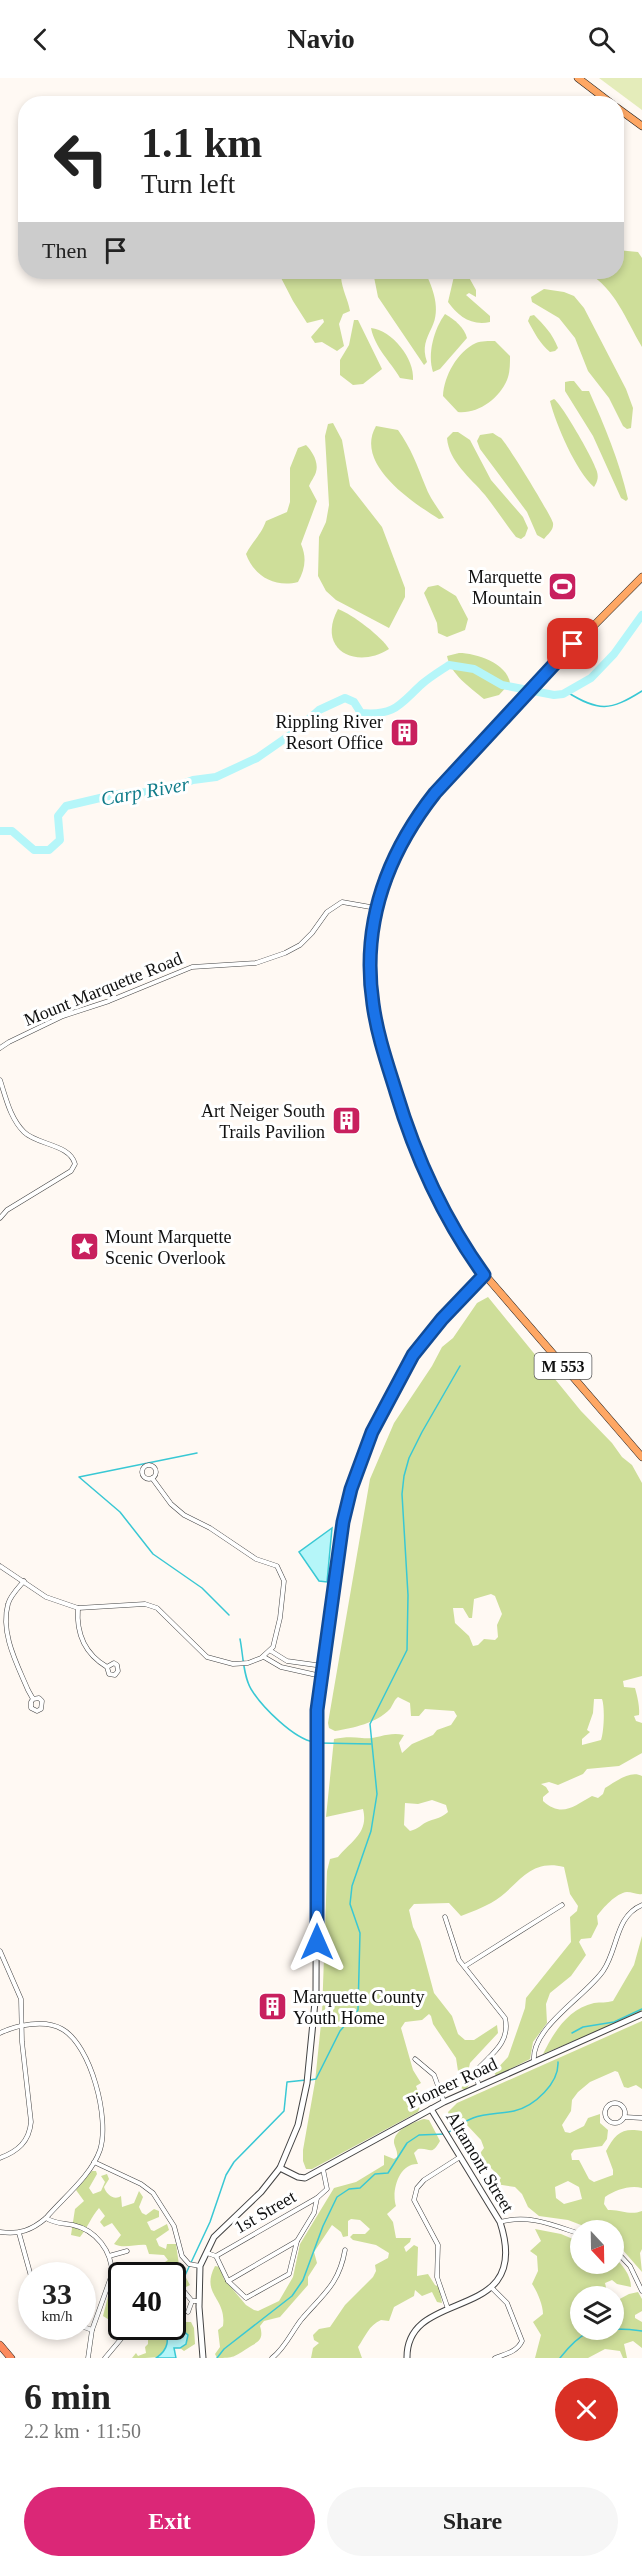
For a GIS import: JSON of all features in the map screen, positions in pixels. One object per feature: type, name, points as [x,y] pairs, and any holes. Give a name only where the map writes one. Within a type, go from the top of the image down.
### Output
[{"type":"highway","points":[[0,2345],[10,2358]]},
{"type":"main road","points":[[579,78],[602,96]]},
{"type":"main road","points":[[624,113],[642,126]]},
{"type":"main road","name":"M 553","points":[[642,577],[525,695],[420,812],[394,856],[376,908],[371,939],[370,980],[376,1025],[408,1132],[430,1187],[463,1246],[484,1275],[642,1457]]},
{"type":"street","name":"Mount Marquette Road","points":[[0,1048],[63,1016],[109,1001],[192,967],[256,963],[292,949],[312,933],[332,907],[342,902],[376,908]]},
{"type":"street","points":[[0,1080],[16,1123],[26,1134],[68,1154],[75,1164],[71,1171],[7,1210],[0,1218]]},
{"type":"street","points":[[203,2358],[196,2301],[200,2266],[214,2237],[261,2193],[280,2168],[298,2125],[314,2030],[317,1977],[317,1710],[343,1522],[364,1451],[413,1355],[442,1319],[484,1275]]},
{"type":"street","points":[[0,1566],[46,1597],[78,1608],[145,1604],[157,1608],[207,1657],[233,1664],[248,1663],[264,1657],[271,1650],[280,1618],[284,1581],[277,1566],[256,1558],[210,1528],[184,1515],[171,1504],[152,1478]]},
{"type":"street","points":[[24,1581],[8,1602],[4,1620],[6,1633],[33,1699]]},
{"type":"street","points":[[78,1608],[77,1623],[86,1647],[97,1660],[107,1667]]},
{"type":"street","points":[[271,1650],[287,1661],[322,1666]]},
{"type":"street","points":[[264,1657],[281,1667],[321,1676]]},
{"type":"street","points":[[465,1966],[562,1905]]},
{"type":"street","points":[[534,2062],[533,2054],[547,2028],[603,1971],[627,1914],[642,1905]]},
{"type":"street","points":[[444,1917],[459,1960],[505,2018],[507,2026],[504,2041],[475,2072],[479,2086]]},
{"type":"street","points":[[0,1951],[21,1999],[31,2122],[30,2135],[22,2145],[0,2158]]},
{"type":"street","name":"Pioneer Road","points":[[280,2168],[298,2178],[305,2178],[444,2102],[642,2014]]},
{"type":"street","points":[[0,2032],[22,2025],[42,2024],[61,2028],[74,2039],[97,2085],[102,2120],[102,2141],[94,2162],[46,2218],[35,2227],[19,2233],[0,2232]]},
{"type":"street","points":[[415,2059],[434,2075],[444,2102]]},
{"type":"street","points":[[619,2103],[625,2110],[624,2117],[620,2122],[610,2122],[605,2116],[605,2110],[609,2104],[619,2103]]},
{"type":"street","name":"Altamont Street","points":[[431,2109],[500,2222],[505,2238],[506,2255],[501,2272],[491,2287]]},
{"type":"street","points":[[624,2117],[642,2118]]},
{"type":"street","points":[[448,2309],[437,2277],[438,2245],[414,2200],[417,2188],[424,2180],[460,2157]]},
{"type":"street","points":[[94,2162],[141,2184],[153,2193],[174,2226],[182,2256],[189,2264],[200,2266]]},
{"type":"street","name":"1st Street","points":[[216,2256],[317,2198],[327,2189],[323,2169]]},
{"type":"street","points":[[206,2252],[216,2256],[228,2281],[246,2298],[289,2274],[297,2241],[314,2213],[317,2198]]},
{"type":"street","points":[[46,2218],[51,2222],[73,2225],[87,2231],[102,2243],[109,2256],[112,2266],[110,2284],[96,2320]]},
{"type":"street","points":[[500,2222],[519,2218],[543,2221],[570,2230]]},
{"type":"street","points":[[19,2233],[27,2262]]},
{"type":"street","points":[[228,2281],[297,2241]]},
{"type":"street","points":[[272,2358],[280,2351],[300,2321],[332,2286],[339,2272],[345,2250]]},
{"type":"street","points":[[109,2256],[127,2251]]},
{"type":"street","points":[[624,2259],[641,2284],[642,2291]]},
{"type":"street","points":[[407,2358],[407,2346],[417,2325],[429,2316],[473,2300],[491,2287],[507,2303],[522,2341],[520,2347],[495,2358]]},
{"type":"street","points":[[186,2291],[196,2301]]},
{"type":"street","points":[[188,2312],[196,2301]]},
{"type":"street","points":[[88,2358],[91,2340]]},
{"type":"street","points":[[105,2358],[121,2340]]},
{"type":"green space","points":[[599,78],[642,78],[642,110]]},
{"type":"green space","points":[[624,251],[638,252],[642,258],[642,347],[625,315],[597,279],[624,279]]},
{"type":"green space","points":[[282,279],[341,279],[350,311],[343,314],[339,324],[344,346],[337,351],[322,342],[315,343],[311,337],[324,322],[323,319],[307,323]]},
{"type":"green space","points":[[374,279],[428,279],[433,292],[436,313],[425,344],[427,362],[424,365],[378,297]]},
{"type":"green space","points":[[453,279],[470,279],[476,290],[476,297],[469,293],[466,295],[490,316],[490,322],[477,323],[466,319],[448,302]]},
{"type":"green space","points":[[544,289],[574,296],[584,308],[626,389],[633,408],[631,428],[627,429],[623,426],[609,398],[588,371],[575,338],[559,318],[532,302],[531,297]]},
{"type":"green space","points":[[445,314],[459,324],[467,338],[440,369],[433,372],[431,357],[433,342]]},
{"type":"green space","points":[[534,315],[553,338],[558,348],[555,351],[550,352],[535,334],[528,321],[530,316]]},
{"type":"green space","points":[[354,320],[358,320],[382,369],[363,384],[353,385],[340,375],[340,360],[349,345]]},
{"type":"green space","points":[[371,328],[387,334],[401,347],[410,363],[413,380],[400,378],[379,348]]},
{"type":"green space","points":[[495,341],[510,356],[507,380],[499,393],[487,404],[473,411],[458,412],[443,396],[453,365],[469,347],[478,342]]},
{"type":"green space","points":[[574,381],[582,391],[589,391],[616,457],[628,499],[626,501],[621,498],[593,436],[565,391],[565,382]]},
{"type":"green space","points":[[554,399],[570,420],[594,463],[598,476],[594,487],[580,470],[562,435],[550,401]]},
{"type":"green space","points":[[333,423],[342,440],[350,486],[382,527],[405,588],[405,597],[389,628],[336,600],[326,591],[318,576],[319,537],[326,522],[329,505],[325,436],[328,424]]},
{"type":"green space","points":[[376,426],[398,430],[410,450],[429,494],[444,518],[439,519],[415,503],[401,492],[379,468],[373,454],[371,440]]},
{"type":"green space","points":[[453,432],[458,432],[470,440],[491,480],[523,517],[528,528],[521,539],[516,537],[485,495],[456,462],[447,438]]},
{"type":"green space","points":[[493,433],[505,443],[553,523],[553,528],[544,539],[537,535],[527,512],[480,449],[477,441],[480,435]]},
{"type":"green space","points":[[306,445],[317,464],[309,486],[317,501],[301,544],[305,559],[304,568],[298,582],[274,582],[254,568],[246,554],[266,521],[287,512],[290,502],[290,468],[298,448]]},
{"type":"green space","points":[[438,585],[456,596],[468,619],[465,630],[447,637],[438,633],[437,623],[424,593],[428,587]]},
{"type":"green space","points":[[338,609],[366,626],[389,649],[364,657],[343,652],[336,645],[332,636],[333,623]]},
{"type":"green space","points":[[459,653],[490,660],[503,670],[510,683],[499,695],[484,699],[452,669],[447,656]]},
{"type":"green space","points":[[488,1297],[581,1411],[632,1465],[642,1483],[642,1676],[623,1681],[624,1687],[635,1688],[636,1691],[639,1715],[634,1716],[636,1721],[642,1723],[642,1753],[619,1766],[587,1769],[583,1774],[558,1785],[549,1782],[541,1784],[549,1792],[543,1797],[543,1801],[562,1810],[592,1796],[598,1798],[603,1794],[605,1788],[623,1778],[633,1774],[642,1776],[642,1894],[623,1893],[610,1901],[597,1916],[598,1924],[591,1938],[581,1939],[579,1942],[586,1955],[571,1976],[550,1993],[546,2004],[547,2023],[533,2042],[530,2059],[496,2076],[494,2072],[508,2057],[525,2008],[526,1998],[571,1942],[570,1917],[577,1911],[578,1906],[570,1894],[564,1867],[551,1865],[532,1870],[491,1903],[461,1916],[449,1903],[414,1904],[409,1910],[434,1993],[452,2016],[458,2034],[465,2040],[474,2040],[497,2025],[498,2033],[470,2063],[468,2072],[471,2083],[465,2090],[461,2088],[465,2084],[458,2071],[456,2058],[433,2024],[431,2016],[429,2014],[422,2020],[405,2022],[401,2028],[413,2070],[421,2083],[416,2086],[422,2102],[418,2112],[312,2169],[306,2169],[303,2150],[315,2082],[322,2014],[327,1871],[330,1859],[338,1857],[358,1836],[364,1817],[363,1809],[326,1817],[334,1739],[404,1735],[399,1743],[402,1753],[412,1744],[451,1725],[457,1716],[454,1711],[425,1709],[419,1716],[411,1716],[410,1703],[398,1697],[385,1714],[372,1721],[335,1731],[329,1728],[370,1479],[394,1423],[442,1347],[453,1338],[477,1303]],"holes":[[[491,1594],[495,1596],[502,1614],[497,1625],[498,1637],[495,1640],[484,1639],[478,1645],[473,1646],[469,1636],[455,1623],[453,1608],[463,1608],[469,1618],[472,1618],[474,1599]],[[594,1699],[602,1699],[604,1720],[601,1740],[582,1745],[582,1739],[590,1732],[587,1730],[593,1713]],[[432,1800],[446,1805],[448,1812],[410,1831],[404,1825],[405,1803],[418,1804]]]},
{"type":"green space","points":[[642,1936],[642,2012],[543,2054],[557,2030],[569,2016],[585,2006],[613,2001],[634,1965]]},
{"type":"green space","points":[[642,2021],[642,2089],[636,2085],[624,2087],[618,2072],[615,2071],[590,2082],[572,2100],[571,2111],[562,2125],[565,2132],[570,2133],[584,2126],[588,2118],[600,2114],[600,2123],[608,2130],[607,2139],[602,2146],[574,2150],[571,2154],[572,2160],[579,2160],[589,2179],[594,2182],[613,2175],[606,2151],[616,2136],[629,2130],[642,2131],[642,2188],[632,2187],[618,2190],[605,2197],[604,2204],[608,2210],[633,2213],[642,2211],[642,2249],[640,2253],[642,2272],[624,2251],[624,2220],[570,2221],[539,2216],[528,2207],[522,2194],[515,2187],[496,2184],[501,2178],[488,2165],[475,2170],[472,2164],[484,2148],[481,2140],[466,2124],[455,2125],[451,2122],[448,2112],[457,2103]],"holes":[[[568,2181],[579,2187],[582,2199],[564,2204],[556,2198],[555,2187]]]},
{"type":"green space","points":[[424,2119],[429,2120],[440,2141],[432,2150],[418,2149],[414,2153],[418,2164],[411,2165],[401,2173],[396,2186],[396,2206],[387,2214],[393,2222],[396,2238],[411,2238],[404,2247],[406,2252],[414,2245],[418,2247],[417,2276],[428,2274],[439,2287],[442,2303],[437,2302],[432,2292],[422,2296],[415,2290],[414,2296],[394,2307],[389,2321],[381,2320],[370,2328],[358,2347],[362,2358],[311,2358],[313,2348],[319,2343],[314,2340],[313,2335],[319,2329],[330,2327],[345,2305],[373,2277],[376,2271],[375,2265],[388,2258],[389,2253],[376,2245],[353,2240],[350,2237],[353,2234],[365,2234],[370,2229],[360,2220],[351,2219],[348,2221],[348,2236],[343,2237],[341,2232],[332,2225],[314,2252],[317,2263],[308,2277],[308,2285],[280,2317],[264,2321],[260,2326],[261,2337],[258,2342],[234,2356],[217,2358],[215,2354],[220,2347],[218,2330],[223,2326],[223,2316],[210,2284],[215,2266],[220,2267],[224,2279],[246,2305],[254,2310],[258,2311],[279,2301],[293,2277],[300,2244],[334,2188],[356,2182],[384,2165],[384,2155],[394,2159],[397,2157],[394,2143],[397,2134],[405,2127]]},
{"type":"green space","points":[[92,2171],[96,2171],[97,2174],[89,2188],[93,2194],[101,2191],[105,2182],[101,2176],[107,2174],[109,2179],[104,2187],[105,2190],[113,2197],[121,2196],[122,2207],[134,2203],[139,2191],[143,2197],[139,2207],[142,2213],[146,2215],[154,2209],[159,2211],[159,2217],[147,2222],[151,2230],[154,2231],[167,2224],[169,2230],[156,2239],[159,2246],[166,2249],[167,2244],[176,2244],[179,2262],[165,2262],[168,2260],[164,2255],[149,2254],[146,2245],[114,2244],[121,2235],[112,2223],[104,2227],[100,2222],[105,2216],[99,2208],[80,2237],[71,2235],[75,2209],[84,2201],[76,2190]]},
{"type":"green space","points":[[535,2229],[570,2238],[570,2274],[624,2274],[624,2268],[631,2283],[631,2287],[617,2284],[612,2280],[605,2283],[606,2286],[570,2286],[570,2340],[624,2340],[624,2297],[638,2292],[642,2299],[642,2311],[635,2315],[635,2318],[642,2322],[642,2348],[633,2341],[624,2344],[627,2358],[623,2358],[620,2351],[605,2349],[588,2358],[535,2358],[541,2335],[533,2322],[543,2314],[542,2306],[532,2284],[538,2271],[537,2256],[530,2251],[541,2241]]},
{"type":"green space","points":[[108,2296],[108,2319],[103,2316]]},
{"type":"green space","points":[[186,2322],[191,2322],[194,2328],[195,2344],[184,2351],[180,2348],[186,2344]]},
{"type":"green space","points":[[148,2340],[167,2340],[168,2343],[165,2351],[158,2357],[132,2358],[136,2353],[138,2356],[146,2353],[145,2347]]},
{"type":"water","points":[[332,1528],[327,1582],[319,1581],[299,1552]]},
{"type":"water","points":[[186,2333],[188,2335],[186,2344],[180,2348],[174,2348],[176,2358],[156,2358],[167,2344],[167,2340],[186,2340]]},
{"type":"waterway","name":"Carp River","points":[[0,831],[12,831],[34,850],[49,850],[60,840],[58,816],[66,806],[117,794],[163,791],[193,780],[216,777],[257,758],[293,733],[319,710],[345,698],[354,702],[361,713],[382,713],[396,708],[425,681],[449,665],[474,669],[502,685],[554,695],[563,694],[591,678],[614,654],[642,615]]},
{"type":"waterway","points":[[567,692],[588,703],[604,706],[621,702],[642,691]]},
{"type":"waterway","points":[[310,2080],[316,2079],[340,2031],[358,2010],[360,1933],[350,1904],[352,1886],[371,1831],[377,1794],[370,1724],[407,1650],[408,1595],[402,1494],[404,1476],[409,1458],[422,1432],[460,1366]]},
{"type":"waterway","points":[[197,1453],[79,1477],[120,1512],[153,1554],[202,1588],[229,1615]]},
{"type":"waterway","points":[[240,1639],[246,1678],[256,1696],[288,1729],[314,1742]]},
{"type":"waterway","points":[[319,1743],[371,1744]]},
{"type":"waterway","points":[[572,2033],[583,2027],[614,2022],[642,2009]]},
{"type":"waterway","points":[[449,2132],[473,2118],[514,2111],[530,2104],[550,2085],[558,2062]]},
{"type":"waterway","points":[[186,2273],[210,2222],[226,2175],[234,2162],[284,2111],[287,2082],[306,2080]]},
{"type":"waterway","points":[[217,2358],[224,2349],[292,2296],[303,2280],[323,2226],[337,2197],[349,2189],[360,2188],[375,2174],[388,2173],[407,2143],[419,2135],[445,2134]]},
{"type":"waterway","points":[[560,2358],[577,2340],[594,2330],[642,2331]]},
{"type":"place","name":"Marquette Mountain","points":[[563,587]]},
{"type":"place","name":"Rippling River Resort Office","points":[[404,732]]},
{"type":"place","name":"Art Neiger South Trails Pavilion","points":[[346,1121]]},
{"type":"place","name":"Mount Marquette Scenic Overlook","points":[[84,1247]]},
{"type":"place","name":"Marquette County Youth Home","points":[[272,2007]]},
{"type":"route","points":[[317,1942],[317,1710],[343,1522],[351,1489],[372,1432],[413,1355],[442,1319],[484,1275],[463,1246],[430,1187],[408,1132],[383,1049],[372,1004],[370,980],[371,939],[376,908],[394,856],[420,812],[573,644]]}]
